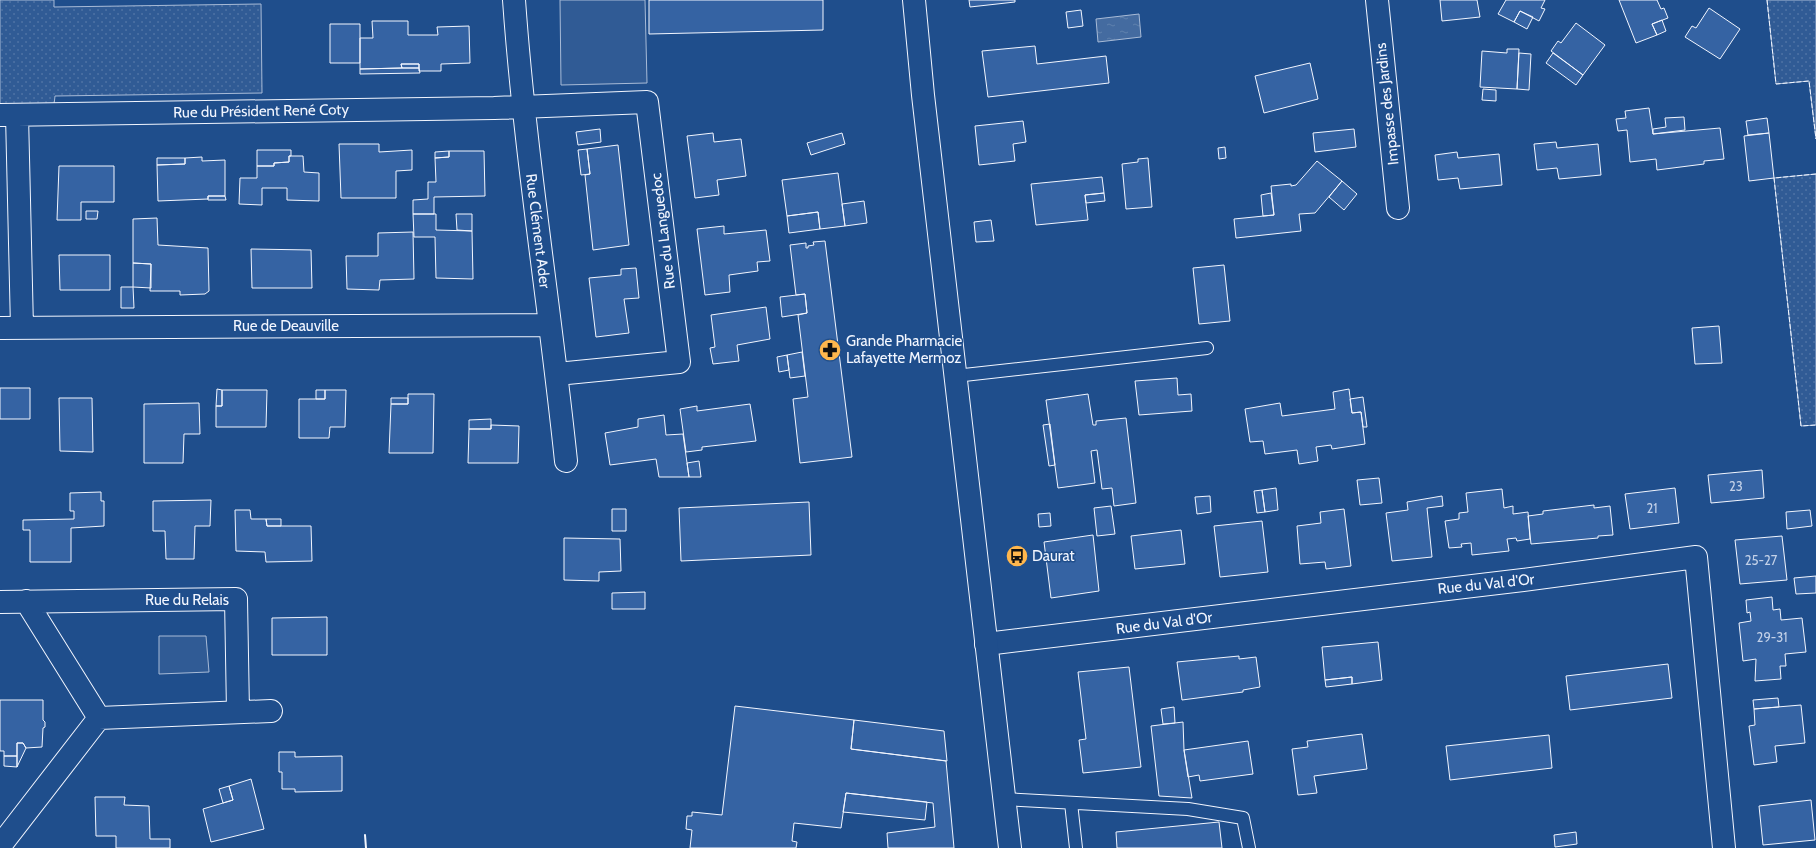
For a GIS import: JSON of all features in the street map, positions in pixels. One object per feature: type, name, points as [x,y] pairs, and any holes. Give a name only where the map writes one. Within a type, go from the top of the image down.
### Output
[{"type":"street","name":"Rue Clément Ader","points":[[514,0],[522,107],[557,374],[566,461]]},
{"type":"street","points":[[914,0],[955,376],[1010,848]]},
{"type":"street","name":"Impasse des Jardins","points":[[1376,0],[1398,208]]},
{"type":"street","name":"Rue du Languedoc","points":[[522,107],[647,102],[679,362],[557,374]]},
{"type":"street","name":"Rue du Président René Coty","points":[[9,115],[522,107]]},
{"type":"street","points":[[9,115],[22,328]]},
{"type":"street","name":"Rue de Deauville","points":[[0,328],[550,325]]},
{"type":"street","name":"Rue du Val d'Or","points":[[986,644],[1523,580],[1696,557],[1724,848]]},
{"type":"street","name":"Rue du Relais","points":[[0,602],[236,599],[238,712]]},
{"type":"street","points":[[26,601],[99,718]]},
{"type":"street","points":[[0,846],[99,718],[271,711]]},
{"type":"lane","points":[[955,376],[1207,348]]},
{"type":"lane","points":[[1004,799],[1188,809],[1243,818],[1249,848]]},
{"type":"lane","points":[[1071,803],[1076,848]]},
{"type":"shaded area","points":[[0,0],[54,0],[54,7],[261,4],[262,93],[55,96],[53,114],[0,115]]},
{"type":"shaded area","points":[[560,0],[645,0],[647,83],[561,85]]},
{"type":"shaded area","points":[[1767,0],[1816,0],[1816,139],[1809,81],[1776,84]]},
{"type":"shaded area","points":[[1816,174],[1816,425],[1801,426],[1774,178]]},
{"type":"shaded area","points":[[159,636],[206,636],[209,672],[159,674]]},
{"type":"water","points":[[1139,14],[1141,37],[1098,42],[1096,19]]},
{"type":"building","points":[[649,0],[823,0],[823,30],[649,34]]},
{"type":"building","points":[[969,0],[1015,0],[1015,2],[970,7]]},
{"type":"building","points":[[1440,0],[1477,0],[1480,17],[1442,21]]},
{"type":"building","points":[[1506,0],[1545,0],[1541,8],[1545,9],[1539,21],[1520,11],[1514,22],[1498,14]]},
{"type":"building","points":[[1619,0],[1657,0],[1661,9],[1664,8],[1668,18],[1652,24],[1657,35],[1636,43]]},
{"type":"building","points":[[1709,8],[1740,29],[1720,59],[1685,37],[1692,26],[1696,28]]},
{"type":"building","points":[[1081,10],[1083,26],[1068,28],[1066,12]]},
{"type":"building","points":[[1520,11],[1533,17],[1527,29],[1514,22]]},
{"type":"building","points":[[1662,20],[1666,31],[1657,35],[1652,24]]},
{"type":"building","points":[[372,21],[408,21],[408,35],[438,35],[437,27],[469,26],[470,63],[441,64],[441,71],[419,71],[419,64],[401,64],[402,68],[360,69],[360,38],[373,38]]},
{"type":"building","points":[[1576,23],[1605,45],[1583,75],[1551,51],[1558,41],[1561,43]]},
{"type":"building","points":[[330,24],[360,24],[360,63],[330,63]]},
{"type":"building","points":[[1035,46],[1037,64],[1106,56],[1109,83],[988,97],[982,51]]},
{"type":"building","points":[[1507,49],[1519,49],[1517,89],[1480,87],[1482,51],[1507,53]]},
{"type":"building","points":[[1519,53],[1531,54],[1529,90],[1517,89]]},
{"type":"building","points":[[1553,53],[1583,75],[1576,85],[1546,63]]},
{"type":"building","points":[[1310,63],[1318,99],[1264,113],[1255,76]]},
{"type":"building","points":[[401,64],[419,64],[419,68],[402,68]]},
{"type":"building","points":[[419,68],[420,73],[360,74],[360,69]]},
{"type":"building","points":[[1483,89],[1496,90],[1496,101],[1482,100]]},
{"type":"building","points":[[1649,108],[1653,134],[1720,128],[1724,159],[1704,161],[1704,164],[1657,170],[1656,159],[1630,162],[1627,130],[1618,131],[1616,119],[1626,118],[1625,111]]},
{"type":"building","points":[[1684,117],[1685,130],[1653,134],[1653,129],[1666,127],[1665,118]]},
{"type":"building","points":[[1767,118],[1769,133],[1748,135],[1746,121]]},
{"type":"building","points":[[1023,121],[1026,142],[1013,144],[1015,161],[979,165],[975,126]]},
{"type":"building","points":[[600,129],[601,142],[578,145],[576,132]]},
{"type":"building","points":[[1354,129],[1356,147],[1315,152],[1313,133]]},
{"type":"building","points":[[713,133],[714,142],[741,139],[746,176],[717,180],[719,195],[695,198],[687,136]]},
{"type":"building","points":[[842,133],[845,144],[811,155],[807,143]]},
{"type":"building","points":[[1769,133],[1774,178],[1749,181],[1744,136]]},
{"type":"building","points":[[1556,142],[1557,148],[1598,144],[1601,175],[1559,179],[1557,168],[1537,170],[1534,144]]},
{"type":"building","points":[[339,144],[379,144],[379,152],[412,150],[412,170],[396,171],[396,198],[341,198]]},
{"type":"building","points":[[618,145],[629,245],[593,250],[585,175],[590,174],[587,149]]},
{"type":"building","points":[[1225,147],[1226,158],[1219,159],[1218,148]]},
{"type":"building","points":[[587,149],[590,174],[581,175],[578,150]]},
{"type":"building","points":[[257,150],[291,150],[291,156],[289,156],[289,162],[274,163],[274,166],[257,166]]},
{"type":"building","points":[[449,151],[484,151],[485,196],[434,197],[434,214],[413,214],[413,200],[428,199],[428,182],[436,182],[435,158],[449,157]]},
{"type":"building","points":[[449,151],[449,157],[435,158],[435,152]]},
{"type":"building","points":[[1457,152],[1458,158],[1499,154],[1502,185],[1460,189],[1458,178],[1438,180],[1435,155]]},
{"type":"building","points":[[289,156],[303,156],[304,172],[319,173],[319,201],[287,200],[287,188],[262,188],[262,205],[239,204],[240,178],[257,178],[257,166],[274,166],[274,163],[289,162]]},
{"type":"building","points":[[202,157],[202,161],[225,160],[225,196],[208,196],[208,199],[158,201],[157,165],[185,164],[185,158]]},
{"type":"building","points":[[157,158],[185,158],[185,164],[157,165]]},
{"type":"building","points":[[1148,158],[1152,207],[1126,209],[1122,164],[1138,162],[1138,159]]},
{"type":"building","points":[[1317,161],[1342,181],[1315,213],[1299,214],[1301,231],[1236,238],[1234,219],[1274,215],[1271,186],[1296,185]]},
{"type":"building","points":[[59,166],[114,166],[114,202],[81,202],[81,220],[57,220]]},
{"type":"building","points":[[838,173],[845,226],[820,229],[818,212],[787,216],[782,180]]},
{"type":"building","points":[[1102,177],[1104,193],[1085,195],[1088,220],[1036,225],[1031,184]]},
{"type":"building","points":[[1342,181],[1357,194],[1344,210],[1329,197]]},
{"type":"building","points":[[1104,193],[1105,201],[1086,203],[1085,195]]},
{"type":"building","points":[[1271,193],[1274,215],[1263,216],[1261,195]]},
{"type":"building","points":[[208,196],[225,196],[226,200],[208,200]]},
{"type":"building","points":[[864,201],[867,223],[845,226],[842,204]]},
{"type":"building","points":[[86,211],[98,211],[97,219],[86,219]]},
{"type":"building","points":[[818,212],[820,229],[789,233],[787,216]]},
{"type":"building","points":[[413,214],[436,214],[436,230],[472,231],[473,279],[436,278],[435,237],[414,237]]},
{"type":"building","points":[[456,214],[472,214],[472,231],[457,230]]},
{"type":"building","points":[[157,218],[158,245],[208,248],[209,291],[205,294],[180,295],[180,291],[150,291],[151,264],[133,263],[133,219]]},
{"type":"building","points":[[991,220],[994,241],[976,242],[974,222]]},
{"type":"building","points":[[724,226],[724,234],[766,230],[770,261],[757,262],[758,271],[729,275],[730,292],[705,295],[697,229]]},
{"type":"building","points":[[413,232],[414,279],[380,280],[379,290],[347,289],[346,256],[378,256],[378,233]]},
{"type":"building","points":[[825,241],[852,457],[800,463],[793,399],[808,397],[798,315],[807,313],[805,294],[796,295],[790,245],[806,243],[806,248],[808,248],[808,246],[814,245],[813,242]]},
{"type":"building","points":[[251,249],[311,250],[312,288],[252,288]]},
{"type":"building","points":[[59,255],[110,255],[110,290],[60,290]]},
{"type":"building","points":[[133,263],[151,264],[151,288],[133,287]]},
{"type":"building","points":[[1224,265],[1230,321],[1199,324],[1193,268]]},
{"type":"building","points":[[636,268],[639,298],[624,299],[629,333],[596,337],[589,278],[621,275],[621,269]]},
{"type":"building","points":[[121,287],[133,287],[134,308],[121,308]]},
{"type":"building","points":[[805,294],[807,313],[782,317],[780,297]]},
{"type":"building","points":[[766,307],[770,339],[737,345],[739,361],[713,364],[710,348],[715,347],[711,315]]},
{"type":"building","points":[[1719,326],[1722,363],[1695,364],[1692,328]]},
{"type":"building","points":[[802,352],[805,376],[790,378],[787,355]]},
{"type":"building","points":[[787,355],[789,370],[779,372],[777,357]]},
{"type":"building","points":[[1177,378],[1178,395],[1191,394],[1192,411],[1139,415],[1135,381]]},
{"type":"building","points":[[0,388],[30,388],[30,419],[0,419]]},
{"type":"building","points":[[217,389],[222,390],[222,406],[216,406]]},
{"type":"building","points":[[1349,389],[1352,413],[1361,412],[1365,444],[1332,449],[1331,445],[1316,447],[1318,461],[1299,464],[1297,450],[1265,454],[1263,441],[1250,442],[1245,409],[1280,403],[1282,416],[1335,409],[1333,392]]},
{"type":"building","points":[[222,390],[267,390],[266,427],[216,427],[216,406],[222,406]]},
{"type":"building","points":[[316,390],[325,390],[325,399],[316,399]]},
{"type":"building","points":[[325,390],[346,390],[345,427],[330,427],[329,438],[299,438],[299,399],[325,399]]},
{"type":"building","points":[[408,394],[434,394],[433,453],[389,453],[391,404],[408,404]]},
{"type":"building","points":[[1088,394],[1093,425],[1096,425],[1096,421],[1126,418],[1136,503],[1114,506],[1112,488],[1102,489],[1097,450],[1091,451],[1095,483],[1058,488],[1046,400]]},
{"type":"building","points":[[1363,397],[1367,427],[1363,427],[1361,412],[1352,413],[1350,399]]},
{"type":"building","points":[[59,398],[92,398],[93,452],[60,451]]},
{"type":"building","points":[[391,398],[408,398],[408,404],[391,404]]},
{"type":"building","points":[[199,403],[200,434],[184,434],[183,463],[144,463],[144,404]]},
{"type":"building","points":[[750,404],[756,441],[702,447],[702,450],[686,452],[680,409],[697,406],[697,411]]},
{"type":"building","points":[[664,415],[666,435],[683,434],[689,477],[659,477],[656,459],[610,465],[605,433],[638,427],[638,419]]},
{"type":"building","points":[[491,419],[491,429],[469,429],[469,420]]},
{"type":"building","points":[[1050,424],[1055,465],[1049,466],[1043,425]]},
{"type":"building","points":[[491,425],[519,426],[518,463],[468,463],[469,429],[491,429]]},
{"type":"building","points":[[699,461],[701,477],[689,477],[687,463]]},
{"type":"building","points":[[1762,470],[1764,498],[1711,503],[1708,475]]},
{"type":"building","points":[[1379,478],[1382,503],[1360,505],[1357,480]]},
{"type":"building","points":[[1276,488],[1278,510],[1265,512],[1262,490]]},
{"type":"building","points":[[1675,488],[1679,523],[1630,529],[1625,494]]},
{"type":"building","points":[[1502,489],[1504,508],[1513,506],[1513,514],[1528,512],[1530,539],[1517,541],[1516,538],[1507,539],[1509,551],[1472,555],[1471,543],[1461,544],[1462,547],[1449,548],[1445,521],[1459,519],[1459,513],[1468,512],[1466,493]]},
{"type":"building","points":[[1262,490],[1265,512],[1257,513],[1254,491]]},
{"type":"building","points":[[101,492],[101,501],[104,501],[104,526],[71,528],[71,562],[30,562],[30,530],[23,530],[23,520],[74,519],[74,511],[70,511],[70,493]]},
{"type":"building","points":[[1210,496],[1211,512],[1197,514],[1195,497]]},
{"type":"building","points":[[1442,496],[1443,506],[1427,508],[1432,557],[1392,561],[1386,513],[1408,510],[1407,502]]},
{"type":"building","points":[[211,500],[210,526],[195,526],[194,559],[166,559],[165,531],[153,531],[153,501]]},
{"type":"building","points":[[809,502],[811,555],[681,561],[679,508]]},
{"type":"building","points":[[1594,505],[1594,508],[1610,506],[1613,535],[1598,536],[1598,538],[1531,544],[1528,516],[1543,514],[1543,511]]},
{"type":"building","points":[[1111,506],[1115,534],[1097,536],[1094,508]]},
{"type":"building","points":[[612,509],[626,509],[626,531],[612,531]]},
{"type":"building","points":[[1344,509],[1351,566],[1326,569],[1325,562],[1300,564],[1297,526],[1321,523],[1320,512]]},
{"type":"building","points":[[235,510],[250,510],[251,519],[266,519],[267,526],[311,526],[312,561],[266,562],[265,552],[236,551]]},
{"type":"building","points":[[1810,510],[1812,526],[1787,529],[1786,512]]},
{"type":"building","points":[[1050,513],[1051,526],[1039,527],[1038,514]]},
{"type":"building","points":[[266,519],[281,519],[281,526],[267,526]]},
{"type":"building","points":[[1262,521],[1268,572],[1220,577],[1214,526]]},
{"type":"building","points":[[1181,530],[1185,564],[1135,569],[1131,536]]},
{"type":"building","points":[[1093,535],[1099,591],[1051,598],[1044,542]]},
{"type":"building","points":[[1782,536],[1787,580],[1740,584],[1735,540]]},
{"type":"building","points":[[564,538],[620,539],[621,571],[599,572],[599,581],[564,580]]},
{"type":"building","points":[[1816,576],[1816,593],[1796,594],[1794,578]]},
{"type":"building","points":[[645,592],[645,609],[612,609],[612,593]]},
{"type":"building","points":[[1772,597],[1773,610],[1780,609],[1781,620],[1802,618],[1806,652],[1785,654],[1786,666],[1780,666],[1781,679],[1755,681],[1756,659],[1743,661],[1739,623],[1751,621],[1750,612],[1747,613],[1746,600]]},
{"type":"building","points":[[327,617],[327,655],[272,655],[272,618]]},
{"type":"building","points":[[1378,642],[1382,680],[1352,684],[1352,677],[1325,680],[1322,647]]},
{"type":"building","points":[[1239,656],[1239,659],[1256,657],[1260,687],[1243,690],[1243,692],[1182,700],[1177,662]]},
{"type":"building","points":[[1668,664],[1672,698],[1570,710],[1566,676]]},
{"type":"building","points":[[1129,667],[1141,767],[1083,773],[1079,740],[1086,739],[1078,672]]},
{"type":"building","points":[[1352,677],[1352,684],[1326,687],[1325,680]]},
{"type":"building","points":[[1778,698],[1779,707],[1754,709],[1753,700]]},
{"type":"building","points":[[0,700],[43,700],[43,720],[45,722],[45,727],[43,728],[42,747],[26,748],[23,743],[17,743],[17,756],[4,756],[4,751],[0,751]]},
{"type":"building","points":[[1801,705],[1805,743],[1775,746],[1777,762],[1754,765],[1749,726],[1755,725],[1754,709]]},
{"type":"building","points":[[735,706],[854,720],[851,749],[946,761],[954,848],[888,848],[887,833],[935,827],[933,803],[846,793],[841,828],[794,823],[792,841],[797,842],[796,848],[690,848],[692,830],[686,829],[687,816],[692,816],[692,812],[722,815]]},
{"type":"building","points":[[1174,707],[1175,723],[1163,724],[1161,709]]},
{"type":"building","points":[[854,720],[944,731],[947,761],[851,749]]},
{"type":"building","points":[[1183,722],[1184,750],[1192,798],[1159,796],[1151,726]]},
{"type":"building","points":[[1362,734],[1367,769],[1314,776],[1317,793],[1298,795],[1292,749],[1308,747],[1307,741]]},
{"type":"building","points":[[1549,735],[1552,768],[1450,780],[1446,746]]},
{"type":"building","points":[[1248,741],[1253,774],[1200,781],[1199,775],[1188,777],[1184,750]]},
{"type":"building","points":[[17,743],[23,743],[26,748],[17,767]]},
{"type":"building","points":[[279,752],[295,752],[295,757],[342,756],[342,791],[295,792],[295,789],[282,789],[282,772],[279,772]]},
{"type":"building","points":[[4,756],[17,756],[17,767],[4,766]]},
{"type":"building","points":[[251,779],[264,829],[211,842],[203,809],[233,800],[229,786]]},
{"type":"building","points":[[229,786],[233,800],[223,803],[219,789]]},
{"type":"building","points":[[846,793],[927,802],[925,820],[843,812]]},
{"type":"building","points":[[95,797],[125,797],[124,805],[149,806],[150,839],[170,839],[170,848],[116,848],[116,836],[96,836]]},
{"type":"building","points":[[1811,800],[1815,840],[1763,845],[1759,806]]},
{"type":"building","points":[[1219,822],[1222,848],[1117,848],[1116,832]]},
{"type":"building","points":[[1576,832],[1577,844],[1555,847],[1554,835]]},
{"type":"fence","points":[[1767,0],[1776,84],[1809,81],[1816,139]]},
{"type":"fence","points":[[1816,174],[1774,178],[1801,426],[1816,425]]},
{"type":"wall","points":[[365,835],[366,848]]},
{"type":"place","name":"Grande Pharmacie Lafayette Mermoz","points":[[830,350]]},
{"type":"place","name":"Daurat","points":[[1017,556]]}]
